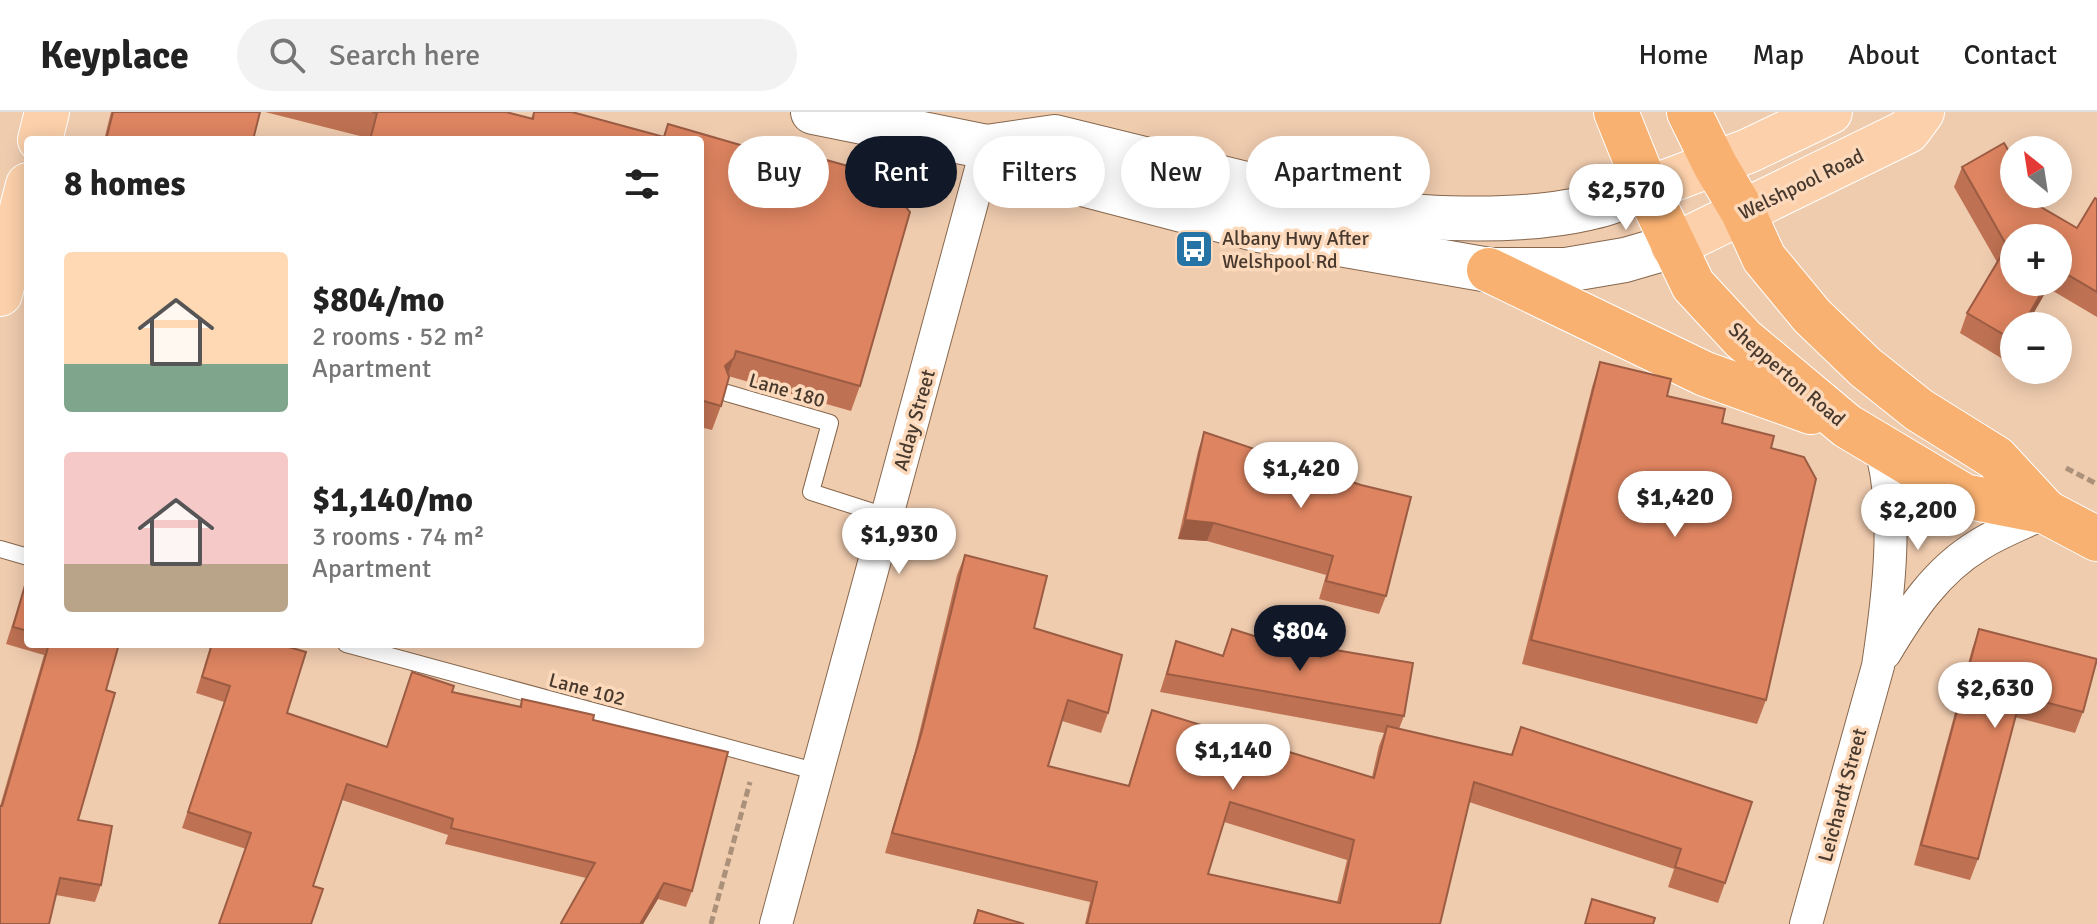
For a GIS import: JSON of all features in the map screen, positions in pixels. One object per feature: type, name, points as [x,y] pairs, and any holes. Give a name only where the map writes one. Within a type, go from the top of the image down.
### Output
[{"type":"highway","name":"Shepperton Road","points":[[1616,112],[1673,246],[1700,295],[1732,328],[1786,377],[1863,435],[1964,496],[2046,512]]},
{"type":"highway","points":[[1689,112],[1764,258],[1812,316],[1865,367],[1919,410],[1996,458],[2046,512],[2097,539]]},
{"type":"highway","points":[[1489,270],[1705,374],[1863,435]]},
{"type":"main road","points":[[41,136],[47,112]]},
{"type":"main road","points":[[813,112],[973,144]]},
{"type":"main road","points":[[1105,149],[1356,211],[1403,217],[1546,214],[1595,207],[1715,165],[1830,112]]},
{"type":"main road","name":"Welshpool Road","points":[[1673,246],[1908,131],[1922,112]]},
{"type":"main road","points":[[1105,190],[1259,230],[1489,270],[1566,270],[1625,260],[1673,246]]},
{"type":"main road","points":[[0,294],[24,201]]},
{"type":"street","name":"Alday Street","points":[[776,924],[973,199]]},
{"type":"street","name":"Leichardt Street","points":[[1806,924],[1878,666],[1885,624],[1890,544],[1888,486],[1863,435]]},
{"type":"street","name":"Leichardt Street","points":[[1878,666],[1923,594],[1951,566],[1979,545],[2046,512]]},
{"type":"lane","name":"Lane 180","points":[[727,393],[830,423],[811,492],[886,516]]},
{"type":"lane","points":[[0,549],[24,556]]},
{"type":"lane","name":"Lane 102","points":[[361,648],[818,772]]},
{"type":"path","points":[[711,924],[757,756]]},
{"type":"building","points":[[113,112],[260,112],[254,136],[107,136]]},
{"type":"building","points":[[372,112],[506,112],[533,119],[534,112],[572,112],[660,136],[371,136],[377,113]]},
{"type":"building","points":[[668,124],[728,141],[728,208],[829,208],[829,161],[845,165],[845,208],[907,208],[910,212],[860,386],[736,351],[734,358],[725,366],[729,377],[721,406],[704,401],[704,136],[664,136]]},
{"type":"building","points":[[2000,145],[2000,208],[2043,208],[2070,224],[2000,224],[2000,234],[1962,167]]},
{"type":"building","points":[[2095,198],[2097,199],[2097,292],[2072,277],[2072,225],[2077,228]]},
{"type":"building","points":[[2000,258],[2000,296],[2040,296],[2030,312],[2000,312],[2000,332],[1967,313]]},
{"type":"building","points":[[1600,362],[1671,379],[1667,396],[1725,409],[1722,423],[1774,436],[1771,448],[1804,457],[1816,479],[1766,700],[1531,640]]},
{"type":"building","points":[[1204,432],[1361,485],[1411,497],[1386,596],[1326,581],[1333,556],[1214,523],[1185,520]]},
{"type":"building","points":[[965,555],[1047,576],[1034,628],[1122,655],[1108,713],[1068,700],[1048,766],[1129,786],[1152,710],[1374,778],[1387,726],[1512,755],[1521,727],[1752,802],[1725,883],[1675,867],[1681,849],[1474,782],[1440,924],[1087,924],[1097,882],[892,833],[922,731]],"holes":[[[1230,802],[1354,840],[1340,903],[1208,874]]]},
{"type":"building","points":[[24,589],[24,630],[13,627]]},
{"type":"building","points":[[1232,629],[1321,657],[1323,648],[1413,663],[1404,716],[1167,674],[1176,641],[1223,656]]},
{"type":"building","points":[[1979,629],[2097,659],[2083,712],[2021,696],[1978,859],[1921,845]]},
{"type":"building","points":[[48,648],[118,648],[106,690],[115,693],[78,820],[112,826],[101,885],[60,878],[49,924],[0,924],[2,806]]},
{"type":"building","points":[[211,648],[292,648],[306,652],[287,713],[387,747],[412,672],[454,686],[452,692],[521,707],[522,699],[594,715],[593,720],[728,752],[692,891],[664,883],[640,924],[562,924],[595,863],[451,828],[453,819],[347,784],[313,886],[323,889],[311,924],[219,924],[251,833],[188,812],[230,686],[202,677]]},
{"type":"building","points":[[1592,899],[1655,918],[1653,924],[1585,924]]},
{"type":"building","points":[[978,910],[1024,924],[974,924]]},
{"type":"place","name":"Albany Hwy After Welshpool Rd","points":[[1194,249]]}]
